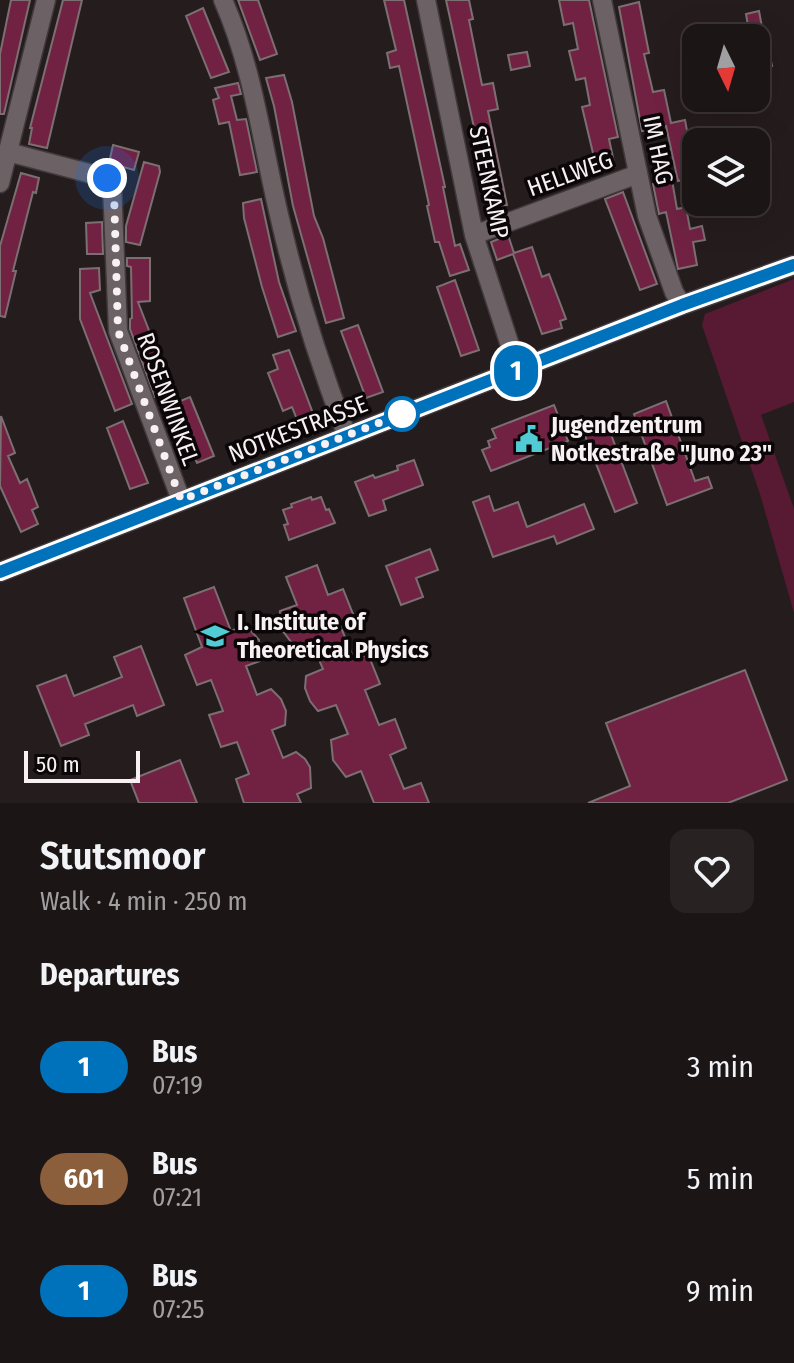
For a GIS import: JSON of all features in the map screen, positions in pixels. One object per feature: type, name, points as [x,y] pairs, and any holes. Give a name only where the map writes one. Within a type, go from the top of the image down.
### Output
[{"type":"street","points":[[0,183],[46,0]]},
{"type":"street","points":[[223,0],[254,91],[280,219],[308,327],[347,436]]},
{"type":"street","name":"STEENKAMP","points":[[426,0],[474,235],[518,370]]},
{"type":"street","name":"IM HAG","points":[[602,0],[647,216],[674,292],[682,305]]},
{"type":"street","name":"ROSENWINKEL","points":[[8,152],[107,178],[112,184],[118,331],[181,500]]},
{"type":"street","name":"HELLWEG","points":[[474,235],[638,174]]},
{"type":"street","name":"NOTKESTRASSE","points":[[2,565],[181,500],[682,305],[794,265]]},
{"type":"shaded area","points":[[794,279],[794,402],[761,415],[794,509],[794,613],[760,494],[702,325],[705,314]]},
{"type":"building","points":[[11,0],[30,0],[4,114],[0,114],[0,54]]},
{"type":"building","points":[[63,0],[82,0],[47,148],[29,144],[30,128]]},
{"type":"building","points":[[238,0],[258,0],[277,54],[260,60]]},
{"type":"building","points":[[384,0],[404,0],[455,246],[460,244],[469,270],[450,276],[439,242],[435,242],[399,66],[390,68],[387,53],[396,50]]},
{"type":"building","points":[[446,0],[469,0],[473,19],[469,20],[482,85],[493,83],[498,109],[488,111],[507,205],[489,208]]},
{"type":"building","points":[[559,0],[589,0],[618,137],[609,139],[615,167],[597,170],[582,107],[590,105],[585,78],[576,80],[569,51],[578,49],[573,23],[564,25]]},
{"type":"building","points":[[639,2],[649,53],[644,54],[653,92],[664,90],[671,123],[685,120],[687,128],[682,128],[682,180],[678,181],[666,126],[642,131],[619,7]]},
{"type":"building","points":[[203,8],[229,72],[211,78],[186,16]]},
{"type":"building","points":[[759,11],[761,24],[748,24],[746,14]]},
{"type":"building","points":[[527,52],[530,66],[511,70],[508,55]]},
{"type":"building","points":[[284,75],[314,216],[323,238],[344,318],[326,323],[293,206],[266,78]]},
{"type":"building","points":[[238,83],[241,94],[231,96],[237,120],[246,119],[257,172],[240,175],[229,122],[219,124],[213,100],[219,98],[215,88]]},
{"type":"building","points":[[113,145],[139,152],[134,170],[109,163]]},
{"type":"building","points":[[144,162],[159,166],[160,172],[140,245],[126,242],[126,226]]},
{"type":"building","points":[[21,173],[39,178],[13,271],[16,271],[5,317],[0,316],[0,246]]},
{"type":"building","points":[[672,180],[677,209],[682,208],[682,216],[688,216],[690,229],[702,226],[705,240],[693,242],[697,265],[678,269],[666,212],[659,214],[653,184]]},
{"type":"building","points":[[623,192],[657,284],[640,290],[605,199]]},
{"type":"building","points":[[261,199],[279,282],[296,331],[278,337],[244,218],[243,203]]},
{"type":"building","points":[[102,222],[103,254],[87,254],[86,223]]},
{"type":"building","points":[[508,235],[514,253],[532,247],[542,277],[549,274],[566,319],[560,321],[562,328],[542,334],[513,254],[497,260],[491,242]]},
{"type":"building","points":[[127,258],[150,258],[150,301],[138,302],[172,390],[155,397],[130,329],[131,267],[127,266]]},
{"type":"building","points":[[99,268],[100,290],[90,293],[132,404],[115,411],[80,319],[80,269]]},
{"type":"building","points":[[455,280],[479,350],[461,356],[437,287]]},
{"type":"building","points":[[358,325],[383,392],[366,398],[341,331]]},
{"type":"building","points":[[289,350],[314,416],[298,422],[292,407],[283,411],[268,373],[278,369],[273,355]]},
{"type":"building","points":[[190,397],[214,456],[197,463],[173,404]]},
{"type":"building","points":[[666,401],[695,481],[708,477],[712,488],[667,505],[634,414]]},
{"type":"building","name":"Jugendzentrum Notkestraße \"Juno 23\"","points":[[554,405],[568,441],[491,471],[482,450],[490,447],[488,441],[496,438],[492,429]]},
{"type":"building","points":[[1,416],[15,453],[8,456],[20,483],[27,479],[38,507],[32,510],[38,524],[21,532],[0,486]]},
{"type":"building","points":[[123,421],[148,483],[130,489],[107,428]]},
{"type":"building","points":[[607,424],[637,503],[615,512],[584,433]]},
{"type":"building","points":[[414,460],[423,485],[383,500],[386,510],[369,516],[355,482],[398,470],[397,466]]},
{"type":"building","points":[[489,496],[494,511],[518,502],[527,527],[584,504],[594,529],[557,544],[554,536],[493,557],[473,502]]},
{"type":"building","points":[[311,497],[312,500],[321,497],[335,523],[289,540],[283,510]]},
{"type":"building","points":[[430,549],[438,570],[416,578],[423,597],[401,605],[386,566]]},
{"type":"building","points":[[317,565],[328,595],[343,589],[355,619],[340,625],[354,659],[368,654],[380,684],[365,690],[379,725],[395,719],[406,748],[390,755],[404,789],[421,783],[429,803],[374,803],[361,771],[346,777],[333,760],[331,740],[348,734],[336,705],[318,711],[305,688],[306,676],[323,669],[311,641],[295,647],[282,630],[279,620],[280,611],[297,605],[286,577]]},
{"type":"building","points":[[214,587],[231,631],[246,625],[259,640],[260,661],[246,666],[257,695],[271,689],[281,699],[286,711],[285,725],[272,730],[283,758],[296,752],[310,767],[311,788],[297,794],[301,803],[244,803],[236,779],[249,774],[237,742],[221,747],[209,715],[223,711],[211,680],[197,685],[185,655],[202,647],[184,598]]},
{"type":"building","points":[[141,646],[164,705],[137,716],[133,705],[85,724],[89,735],[61,746],[37,686],[66,675],[74,696],[122,677],[114,657]]},
{"type":"building","points":[[745,670],[787,780],[728,803],[588,803],[630,786],[606,723]]},
{"type":"building","points":[[180,760],[197,803],[139,803],[130,780]]},
{"type":"bus line","name":"1","points":[[0,572],[682,305],[794,265]]},
{"type":"place","name":"Jugendzentrum Notkestraße \"Juno 23\"","points":[[529,439]]},
{"type":"place","name":"I. Institute of Theoretical Physics","points":[[215,636]]},
{"type":"route","points":[[107,178],[114,192],[116,311],[121,345],[181,500],[402,414]]}]
